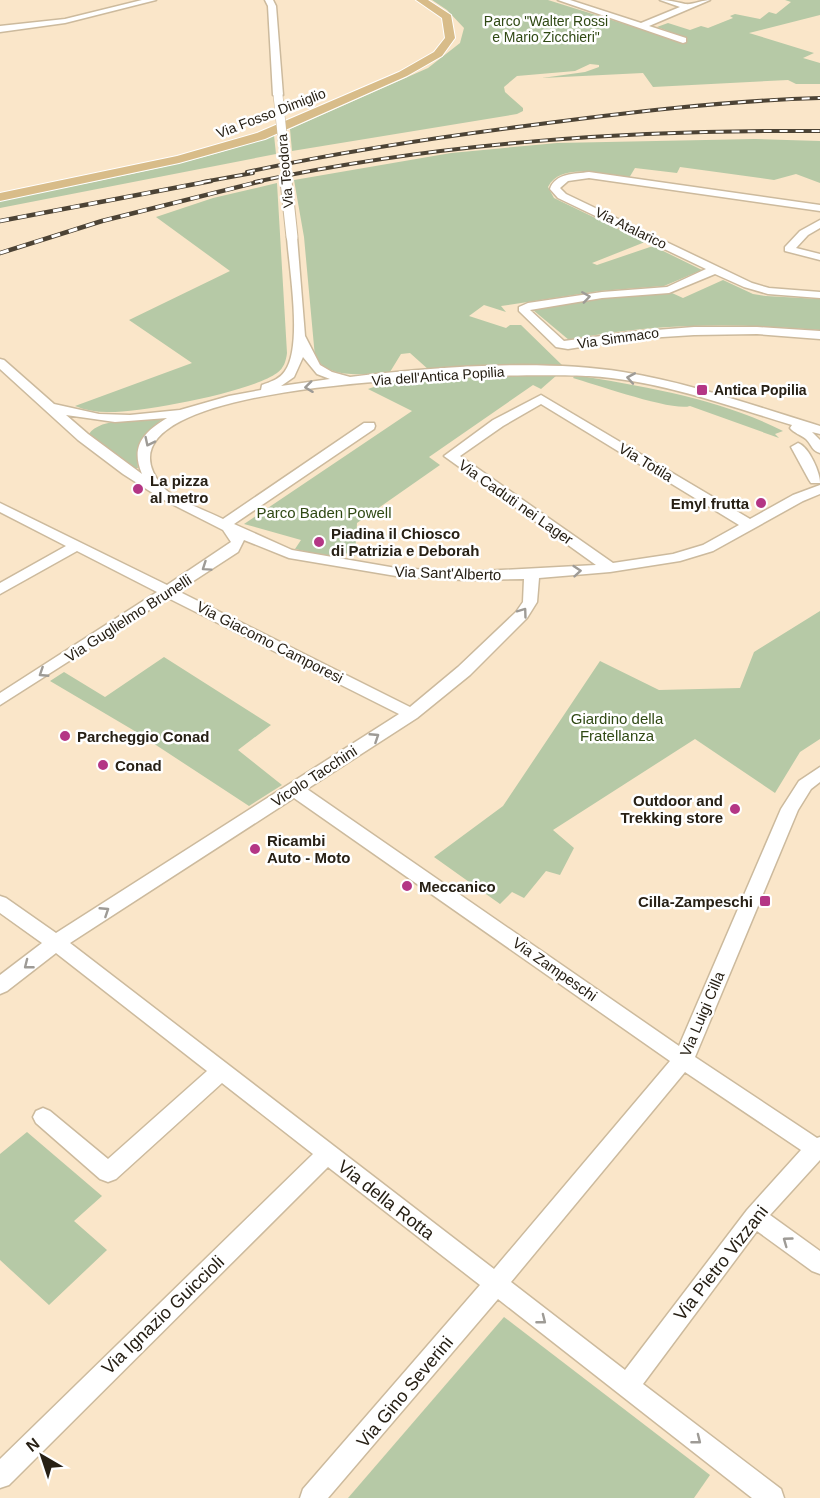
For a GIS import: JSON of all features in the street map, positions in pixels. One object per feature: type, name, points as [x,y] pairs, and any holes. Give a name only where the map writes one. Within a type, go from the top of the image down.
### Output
[{"type":"main road","name":"Via Fosso Dimiglio","points":[[0,197],[179,159],[261,136],[403,74],[438,54],[450,38],[447,17],[421,0]]},
{"type":"street","points":[[0,29],[65,21],[152,0]]},
{"type":"street","points":[[562,0],[683,40]]},
{"type":"street","points":[[664,0],[688,7]]},
{"type":"street","points":[[641,26],[706,0]]},
{"type":"street","name":"Via Teodora","points":[[231,398],[267,387],[291,374],[297,359],[300,336],[272,2]]},
{"type":"street","name":"Via Atalarico","points":[[820,208],[589,175],[565,178],[557,182],[555,189],[562,195],[748,285],[768,291],[820,296]]},
{"type":"street","points":[[820,223],[804,233],[789,249],[820,257]]},
{"type":"street","name":"Via Simmaco","points":[[716,269],[669,290],[602,295],[528,306],[523,309],[560,344],[568,345],[633,334],[672,331],[820,335]]},
{"type":"street","name":"Via Teodora","points":[[300,336],[311,364],[326,374],[346,378],[388,378]]},
{"type":"street","name":"Via Sant'Alberto","points":[[2,367],[41,402],[128,471],[225,526],[262,544],[290,554],[396,572],[464,576],[532,574],[610,568],[675,558],[708,548],[798,498],[819,482],[798,447]]},
{"type":"street","name":"Via dell'Antica Popilia","points":[[41,402],[72,413],[114,419],[144,418],[189,410],[231,398],[388,378],[489,371],[555,370],[624,376],[719,398]]},
{"type":"street","points":[[719,398],[820,430]]},
{"type":"street","points":[[719,398],[786,423],[810,436],[820,449]]},
{"type":"street","name":"Via Totila","points":[[541,399],[750,526]]},
{"type":"street","name":"Via Caduti nei Lager","points":[[541,399],[498,423],[451,456],[610,568]]},
{"type":"street","name":"Via dell'Antica Popilia","points":[[158,490],[142,461],[145,447],[154,432],[171,419],[189,410]]},
{"type":"street","name":"Via dell'Antica Popilia","points":[[79,433],[99,423],[114,419]]},
{"type":"street","points":[[225,526],[369,426]]},
{"type":"street","name":"Via Giacomo Camporesi","points":[[0,507],[411,714]]},
{"type":"street","name":"Via Guglielmo Brunelli","points":[[0,700],[233,549],[238,542],[225,526]]},
{"type":"street","points":[[0,589],[78,545]]},
{"type":"street","name":"Vicolo Tacchini","points":[[0,986],[56,943],[411,714],[464,671],[522,615],[530,602],[532,574]]},
{"type":"street","name":"Via Luigi Cilla","points":[[496,1284],[684,1059],[790,809],[805,785],[820,773]]},
{"type":"street","name":"Via Zampeschi","points":[[294,789],[684,1059],[818,1147]]},
{"type":"street","name":"Via della Rotta","points":[[0,903],[56,943],[772,1498]]},
{"type":"street","points":[[43,1117],[108,1172],[220,1072]]},
{"type":"street","name":"Via Pietro Vizzani","points":[[627,1386],[755,1217],[818,1147]]},
{"type":"street","name":"Via Ignazio Guiccioli","points":[[0,1476],[327,1154]]},
{"type":"street","points":[[755,1217],[820,1264]]},
{"type":"street","name":"Via Gino Severini","points":[[312,1498],[496,1284]]},
{"type":"green space","name":"Parco \"Walter Rossi e Mario Zicchieri\"","points":[[432,0],[548,0],[679,41],[687,38],[657,27],[668,23],[690,30],[701,26],[708,28],[733,18],[730,16],[735,14],[760,19],[769,12],[776,14],[791,2],[785,0],[820,0],[820,15],[749,33],[814,53],[803,58],[820,63],[820,84],[796,84],[788,80],[653,87],[643,73],[542,78],[585,72],[599,67],[599,65],[590,64],[575,71],[517,76],[504,87],[505,92],[523,108],[523,111],[517,114],[292,151],[290,129],[428,68],[460,43],[464,28],[447,10]]},
{"type":"green space","points":[[274,135],[276,154],[0,208],[0,201],[173,165]]},
{"type":"green space","points":[[755,139],[820,141],[820,183],[796,174],[774,180],[680,167],[677,173],[635,168],[629,178],[574,172],[554,179],[548,187],[554,198],[645,242],[592,263],[597,265],[653,246],[702,270],[664,286],[600,291],[501,306],[506,312],[484,305],[469,316],[506,328],[510,325],[521,325],[562,365],[429,370],[410,353],[401,354],[390,372],[349,374],[329,369],[315,357],[304,237],[294,180],[451,153],[557,143]]},
{"type":"green space","points":[[277,183],[287,353],[281,369],[264,380],[244,387],[168,405],[107,412],[75,406],[192,363],[129,320],[230,271],[156,217],[213,198]]},
{"type":"green space","points":[[723,280],[753,294],[820,299],[820,330],[757,326],[694,326],[631,330],[569,340],[533,310],[600,298],[672,293],[683,298]]},
{"type":"green space","name":"Parco Baden Powell","points":[[557,375],[541,389],[533,385],[429,457],[440,465],[357,523],[355,556],[335,550],[330,557],[295,549],[301,540],[244,524],[412,411],[368,389],[385,383],[463,377]]},
{"type":"green space","points":[[575,375],[655,389],[707,402],[783,431],[775,434],[779,438],[690,406],[668,405],[633,397],[573,378]]},
{"type":"green space","points":[[164,418],[152,428],[144,440],[139,452],[138,468],[131,469],[89,434],[112,422]]},
{"type":"green space","name":"Giardino della Fratellanza","points":[[820,611],[820,739],[800,752],[775,793],[695,739],[553,830],[574,848],[560,875],[546,871],[524,898],[512,892],[500,904],[434,857],[503,806],[600,661],[659,690],[740,688],[754,652]]},
{"type":"green space","points":[[164,657],[271,725],[238,750],[282,785],[249,806],[133,730],[50,681],[64,672],[105,697]]},
{"type":"green space","points":[[27,1132],[102,1196],[74,1221],[107,1250],[49,1305],[0,1260],[0,1154]]},
{"type":"green space","points":[[504,1317],[710,1475],[694,1498],[348,1498]]},
{"type":"railway","points":[[247,172],[386,146],[562,121],[709,105],[820,98]]},
{"type":"railway","points":[[255,182],[395,157],[536,141],[678,133],[820,131]]},
{"type":"railway","points":[[203,182],[253,173]]},
{"type":"railway","points":[[0,221],[211,181]]},
{"type":"railway","points":[[0,253],[102,221],[262,181]]},
{"type":"place","name":"Antica Popilia","points":[[702,390]]},
{"type":"place","name":"La pizza al metro","points":[[138,489]]},
{"type":"place","name":"Emyl frutta","points":[[761,503]]},
{"type":"place","name":"Piadina il Chiosco di Patrizia e Deborah","points":[[319,542]]},
{"type":"place","name":"Parcheggio Conad","points":[[65,736]]},
{"type":"place","name":"Conad","points":[[103,765]]},
{"type":"place","name":"Outdoor and Trekking store","points":[[735,809]]},
{"type":"place","name":"Ricambi Auto - Moto","points":[[255,849]]},
{"type":"place","name":"Meccanico","points":[[407,886]]},
{"type":"place","name":"Cilla-Zampeschi","points":[[765,901]]}]
